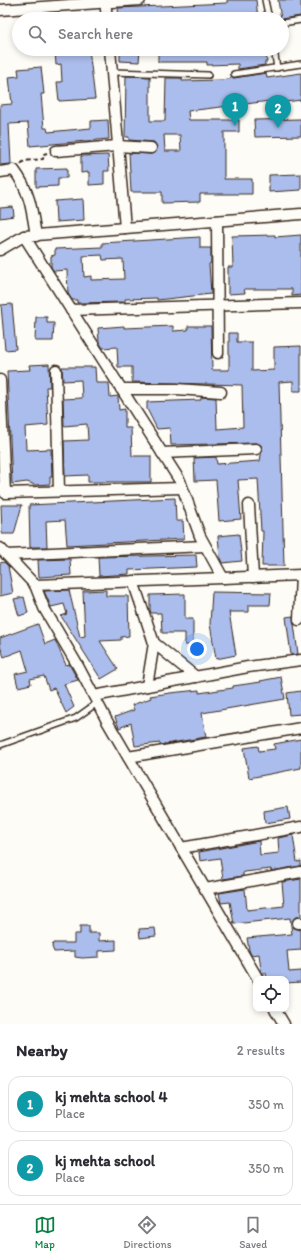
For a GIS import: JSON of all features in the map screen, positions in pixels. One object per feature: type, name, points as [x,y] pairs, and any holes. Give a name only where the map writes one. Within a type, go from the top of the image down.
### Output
[{"type":"street","points":[[0,10],[105,1],[140,0]]},
{"type":"street","points":[[105,1],[106,12]]},
{"type":"street","points":[[111,56],[117,146],[125,228]]},
{"type":"street","points":[[56,151],[117,146],[151,148]]},
{"type":"street","points":[[0,172],[14,170],[24,184],[30,203],[36,236]]},
{"type":"street","points":[[0,250],[24,236],[301,214]]},
{"type":"street","points":[[217,221],[218,353]]},
{"type":"street","points":[[24,236],[162,453],[182,488],[205,546],[223,578]]},
{"type":"street","points":[[71,310],[301,303]]},
{"type":"street","points":[[56,370],[59,491]]},
{"type":"street","points":[[0,380],[5,493],[182,488]]},
{"type":"street","points":[[121,389],[176,389],[221,392]]},
{"type":"street","points":[[162,453],[256,449]]},
{"type":"street","points":[[249,505],[253,577]]},
{"type":"street","points":[[3,552],[205,546]]},
{"type":"street","points":[[3,552],[35,585],[44,608],[128,757],[256,976]]},
{"type":"street","points":[[35,585],[301,575],[299,620]]},
{"type":"street","points":[[133,581],[154,643],[147,686]]},
{"type":"street","points":[[154,643],[196,677]]},
{"type":"street","points":[[96,699],[147,686],[248,667],[301,660]]},
{"type":"street","points":[[128,757],[301,728]]},
{"type":"street","points":[[182,848],[301,827]]},
{"type":"street","points":[[205,889],[301,872]]},
{"type":"street","points":[[277,1012],[284,1024]]},
{"type":"lane","points":[[265,0],[268,12]]},
{"type":"lane","points":[[289,22],[301,20]]},
{"type":"lane","points":[[275,56],[277,68]]},
{"type":"lane","points":[[234,74],[301,64]]},
{"type":"lane","points":[[113,72],[208,75]]},
{"type":"lane","points":[[0,745],[76,718],[96,699]]},
{"type":"path","points":[[14,170],[24,161],[43,159],[44,154],[56,151]]},
{"type":"building","points":[[227,0],[256,0],[257,12],[118,12],[118,8],[227,3]]},
{"type":"building","points":[[278,0],[301,0],[301,16],[289,18],[289,12],[280,12]]},
{"type":"building","points":[[55,56],[90,56],[95,99],[59,101],[57,82],[62,82],[61,64],[56,65]]},
{"type":"building","points":[[120,56],[139,56],[139,62],[120,61]]},
{"type":"building","points":[[158,56],[266,56],[267,62],[265,62],[265,65],[238,69],[238,64],[207,65],[207,62],[158,62]]},
{"type":"building","points":[[41,67],[44,94],[41,94],[44,128],[47,128],[48,132],[91,128],[91,121],[108,120],[109,139],[30,146],[28,123],[9,124],[11,164],[0,165],[0,105],[12,104],[9,77],[19,76],[18,69]]},
{"type":"building","points":[[266,73],[267,78],[301,73],[301,100],[278,103],[278,100],[188,111],[189,120],[239,120],[239,132],[224,132],[224,179],[252,179],[252,194],[200,194],[200,202],[162,203],[162,192],[131,192],[129,153],[151,154],[156,152],[157,148],[154,142],[129,140],[129,137],[125,137],[126,76],[150,77],[150,121],[165,121],[166,78],[182,78],[182,81],[221,80]],"holes":[[[164,135],[180,135],[181,151],[165,151]]]},
{"type":"building","points":[[301,119],[301,136],[255,137],[254,120]]},
{"type":"building","points":[[108,155],[109,171],[104,171],[104,184],[89,185],[89,172],[81,173],[81,156]]},
{"type":"building","points":[[67,168],[67,178],[58,178],[58,186],[36,187],[36,169]]},
{"type":"building","points":[[301,174],[301,190],[269,192],[269,175]]},
{"type":"building","points":[[83,199],[84,220],[56,222],[55,201]]},
{"type":"building","points":[[13,207],[14,216],[0,218],[0,208]]},
{"type":"building","points":[[275,235],[275,237],[301,235],[301,295],[292,296],[292,289],[244,289],[245,293],[228,294],[228,267],[233,267],[232,236]]},
{"type":"building","points":[[200,237],[200,248],[211,248],[211,263],[209,264],[211,294],[157,300],[157,298],[125,299],[125,302],[77,303],[77,300],[72,300],[68,294],[67,270],[54,271],[51,267],[51,256],[55,255],[55,249],[102,247],[102,243]],"holes":[[[102,255],[103,260],[123,259],[124,279],[91,280],[91,276],[84,277],[83,256]]]},
{"type":"building","points":[[12,304],[16,349],[5,350],[1,305]]},
{"type":"building","points":[[36,317],[47,317],[47,323],[54,323],[53,341],[35,341]]},
{"type":"building","points":[[124,326],[124,328],[173,326],[173,331],[188,330],[188,326],[211,326],[212,370],[229,370],[229,333],[237,333],[237,342],[252,342],[252,371],[274,370],[274,347],[301,346],[301,391],[293,391],[293,381],[279,382],[284,566],[262,566],[263,531],[261,531],[258,479],[238,480],[241,519],[219,521],[216,480],[195,481],[194,458],[216,457],[217,464],[260,461],[262,449],[261,445],[256,443],[171,445],[170,428],[157,429],[147,409],[147,402],[201,400],[201,397],[216,398],[217,429],[243,427],[242,385],[132,382],[132,367],[118,367],[117,347],[103,348],[99,342],[98,328]]},
{"type":"building","points":[[49,364],[50,387],[46,387],[48,425],[25,427],[26,450],[51,449],[52,477],[50,477],[50,484],[35,485],[27,482],[12,484],[7,371],[30,370],[29,365]]},
{"type":"building","points":[[62,367],[95,367],[96,383],[109,383],[110,397],[118,396],[119,410],[125,409],[125,428],[131,428],[132,456],[151,456],[151,482],[88,482],[88,475],[65,476],[64,441],[88,440],[87,424],[64,426],[63,399],[82,398],[81,380],[63,381]]},
{"type":"building","points":[[175,498],[176,521],[183,521],[184,539],[67,545],[65,520],[46,521],[47,547],[30,547],[29,505]]},
{"type":"building","points":[[1,505],[22,505],[14,534],[2,534]]},
{"type":"building","points":[[239,534],[242,561],[222,563],[220,558],[218,536]]},
{"type":"building","points":[[196,555],[197,567],[129,570],[129,574],[99,576],[98,557]]},
{"type":"building","points":[[70,559],[71,575],[39,577],[38,560]]},
{"type":"building","points":[[4,562],[8,566],[13,593],[0,596],[0,563]]},
{"type":"building","points":[[69,590],[80,637],[85,636],[83,591],[106,590],[106,596],[128,596],[129,636],[121,637],[121,640],[100,641],[118,669],[101,679],[61,616],[67,614],[64,604],[51,607],[44,591]]},
{"type":"building","points":[[212,592],[271,593],[270,605],[249,605],[249,612],[229,612],[236,655],[216,659],[210,624]]},
{"type":"building","points":[[185,594],[185,619],[193,619],[193,645],[185,645],[185,633],[162,633],[161,613],[151,613],[150,610],[150,595]]},
{"type":"building","points":[[24,597],[28,613],[19,616],[14,599]]},
{"type":"building","points":[[293,616],[298,654],[291,655],[286,617]]},
{"type":"building","points":[[38,624],[45,644],[55,640],[66,665],[69,664],[78,680],[64,684],[74,707],[66,713],[54,688],[49,690],[44,676],[30,679],[31,684],[18,687],[15,674],[28,671],[22,650],[4,657],[0,646],[0,638]]},
{"type":"building","points":[[281,677],[285,699],[202,713],[206,737],[160,745],[160,743],[135,746],[131,723],[119,728],[115,717],[134,710],[132,705],[151,698],[150,696],[199,690],[199,693],[233,688],[233,686],[261,682],[260,681]]},
{"type":"building","points":[[301,691],[301,714],[289,715],[287,693]]},
{"type":"building","points":[[301,739],[301,768],[249,778],[244,748],[258,746],[259,751],[275,749],[274,744]]},
{"type":"building","points":[[288,807],[290,819],[265,823],[264,811]]},
{"type":"building","points":[[293,835],[297,862],[301,861],[301,866],[271,871],[271,869],[245,872],[243,873],[243,876],[223,879],[220,858],[200,861],[199,852],[259,841],[260,855],[279,853],[278,838]]},
{"type":"building","points":[[301,879],[301,916],[294,918],[292,923],[294,928],[301,930],[301,950],[287,951],[289,972],[301,971],[301,982],[289,983],[289,976],[266,976],[266,973],[262,973],[259,954],[251,955],[249,950],[247,938],[292,934],[290,918],[234,924],[230,902],[221,903],[219,893],[245,889],[247,910],[284,906],[282,882]]},
{"type":"building","points":[[80,926],[89,926],[89,933],[99,933],[99,941],[116,940],[116,950],[99,951],[99,957],[82,958],[75,957],[75,951],[54,952],[52,947],[53,943],[74,943],[74,934],[80,934]]},
{"type":"building","points":[[155,928],[156,936],[140,938],[139,929]]},
{"type":"place","name":"kj mehta school 4","points":[[235,126]]},
{"type":"place","name":"kj mehta school","points":[[278,128]]}]
